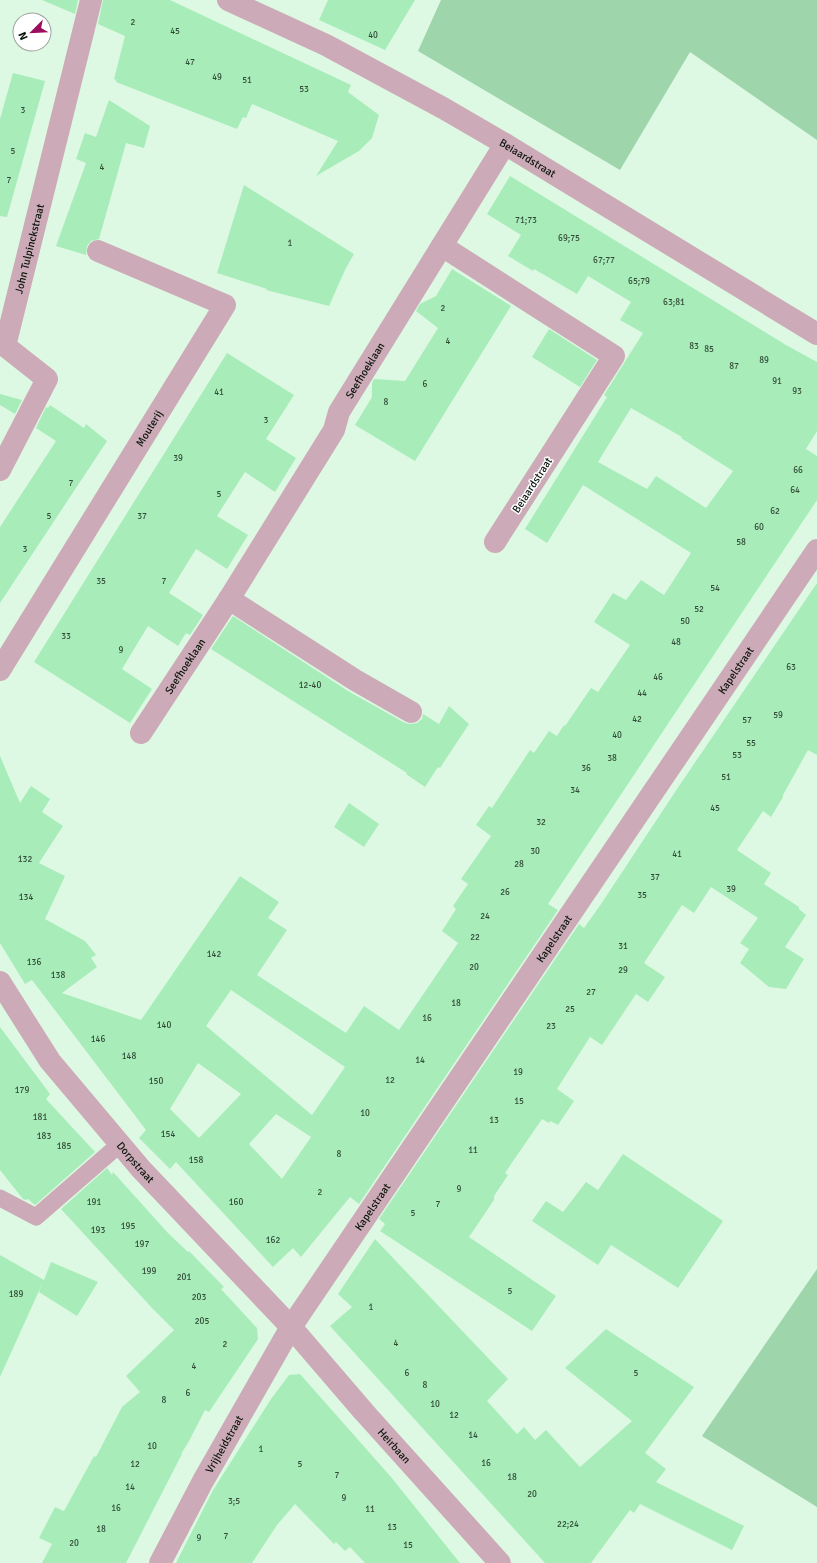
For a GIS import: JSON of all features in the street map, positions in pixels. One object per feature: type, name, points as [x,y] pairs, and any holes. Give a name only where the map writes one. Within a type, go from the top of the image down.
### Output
[{"type":"street","name":"John Tulpinckstraat","points":[[0,470],[47,379],[5,346],[91,0]]},
{"type":"street","name":"Beiaardstraat","points":[[228,0],[326,45],[443,108],[505,144],[817,334]]},
{"type":"street","name":"Seefhoeklaan","points":[[141,733],[229,599],[334,430],[339,412],[505,144]]},
{"type":"street","name":"Beiaardstraat","points":[[442,246],[614,356],[495,542]]},
{"type":"street","name":"Mouterij","points":[[0,670],[225,305],[98,251]]},
{"type":"street","name":"Kapelstraat","points":[[291,1327],[817,550]]},
{"type":"street","points":[[229,599],[355,680],[411,712]]},
{"type":"street","name":"Dorpstraat","points":[[0,982],[50,1061],[141,1170],[291,1327]]},
{"type":"street","name":"Vrijheidstraat","points":[[160,1563],[203,1481],[291,1327]]},
{"type":"street","name":"Heirbaan","points":[[291,1327],[364,1412],[500,1563]]},
{"type":"lane","points":[[0,1198],[36,1216],[120,1144]]},
{"type":"green space","points":[[441,0],[817,0],[817,140],[690,52],[620,170],[418,51]]},
{"type":"green space","points":[[817,1269],[817,1507],[702,1436]]},
{"type":"building","points":[[42,0],[78,0],[75,14]]},
{"type":"building","points":[[103,0],[170,0],[351,85],[348,92],[379,115],[372,138],[359,151],[316,176],[338,141],[252,104],[246,118],[243,117],[237,129],[116,82],[114,79],[125,36],[98,24]]},
{"type":"building","points":[[328,0],[415,0],[385,50],[319,20]]},
{"type":"building","points":[[13,73],[45,81],[7,217],[0,216],[0,119]]},
{"type":"building","points":[[109,100],[150,126],[144,148],[126,143],[99,239],[91,241],[87,246],[86,255],[56,246],[86,163],[76,159],[85,133],[96,137]]},
{"type":"building","points":[[510,176],[786,345],[817,362],[817,431],[806,449],[817,456],[817,500],[548,904],[558,910],[359,1204],[350,1197],[301,1257],[293,1248],[273,1267],[176,1162],[170,1169],[139,1138],[146,1130],[32,980],[25,984],[0,943],[0,756],[20,803],[31,786],[50,799],[42,812],[63,826],[39,863],[65,876],[45,919],[85,941],[96,955],[91,958],[97,967],[62,993],[141,1020],[240,876],[279,902],[268,918],[287,930],[257,975],[346,1033],[364,1006],[399,1030],[458,943],[442,931],[456,909],[453,906],[468,884],[461,879],[491,836],[476,825],[489,806],[492,808],[530,750],[534,753],[549,731],[557,736],[591,688],[598,692],[630,645],[594,622],[613,593],[626,600],[641,580],[664,595],[691,553],[583,485],[547,543],[525,529],[607,397],[604,395],[643,333],[620,320],[631,302],[588,276],[577,294],[508,256],[521,235],[487,214]],"holes":[[[631,408],[682,437],[681,438],[733,471],[706,508],[656,476],[647,489],[598,462]],[[231,990],[345,1067],[312,1115],[206,1026]],[[198,1063],[241,1094],[199,1138],[170,1109]],[[276,1114],[311,1137],[282,1179],[249,1144]]]},
{"type":"building","points":[[244,185],[354,254],[329,306],[266,290],[267,289],[217,273]]},
{"type":"building","points":[[452,269],[511,306],[415,461],[355,425],[372,397],[372,383],[374,379],[405,381],[438,328],[416,311],[420,304],[436,296]]},
{"type":"building","points":[[549,329],[597,360],[580,387],[532,357]]},
{"type":"building","points":[[227,353],[294,395],[266,439],[296,458],[275,492],[245,472],[217,516],[248,535],[227,569],[196,549],[169,593],[203,615],[190,635],[186,633],[178,646],[148,626],[122,669],[152,689],[130,723],[34,662]]},
{"type":"building","points":[[0,394],[22,400],[15,414],[0,405]]},
{"type":"building","points":[[50,405],[84,428],[86,424],[107,441],[0,603],[0,527],[56,441],[36,428],[46,407],[48,408]]},
{"type":"building","points":[[817,583],[817,755],[808,750],[771,817],[763,811],[737,850],[771,873],[764,884],[799,907],[799,909],[806,915],[785,947],[804,959],[786,989],[769,987],[740,963],[749,949],[740,943],[758,918],[711,887],[694,913],[682,905],[644,963],[665,977],[648,1002],[636,994],[602,1045],[590,1037],[557,1089],[574,1101],[558,1125],[550,1121],[549,1123],[542,1119],[505,1173],[508,1175],[494,1196],[494,1200],[469,1237],[556,1296],[532,1331],[380,1231],[385,1224],[379,1219],[579,924],[584,928],[601,904]]},
{"type":"building","points":[[233,616],[348,691],[405,723],[417,723],[422,719],[423,714],[439,724],[449,706],[469,724],[440,768],[438,767],[425,787],[406,774],[407,773],[211,649]]},
{"type":"building","points":[[349,803],[379,824],[364,847],[334,827]]},
{"type":"building","points":[[0,1027],[50,1094],[46,1099],[95,1152],[35,1205],[28,1199],[23,1199],[0,1170]]},
{"type":"building","points":[[623,1154],[723,1221],[678,1288],[611,1245],[598,1265],[532,1221],[546,1201],[563,1212],[586,1182],[598,1190]]},
{"type":"building","points":[[107,1168],[112,1175],[113,1172],[168,1233],[188,1252],[189,1251],[224,1287],[221,1289],[257,1328],[258,1339],[209,1412],[205,1410],[126,1563],[42,1563],[52,1544],[39,1538],[55,1507],[64,1511],[94,1456],[96,1457],[122,1407],[140,1392],[126,1376],[174,1330],[61,1209]]},
{"type":"building","points":[[375,1239],[508,1379],[487,1401],[517,1434],[524,1427],[535,1440],[546,1430],[580,1467],[632,1421],[565,1368],[606,1329],[694,1387],[645,1453],[666,1469],[656,1482],[744,1526],[732,1550],[640,1504],[634,1513],[630,1510],[591,1563],[545,1563],[330,1326],[352,1307],[338,1294]]},
{"type":"building","points":[[0,1255],[44,1280],[51,1262],[98,1282],[77,1316],[39,1292],[43,1282],[0,1377]]},
{"type":"building","points":[[300,1374],[391,1477],[460,1563],[365,1563],[350,1547],[345,1551],[336,1542],[334,1544],[295,1504],[277,1525],[252,1563],[176,1563],[213,1490],[271,1399],[289,1375]]}]
